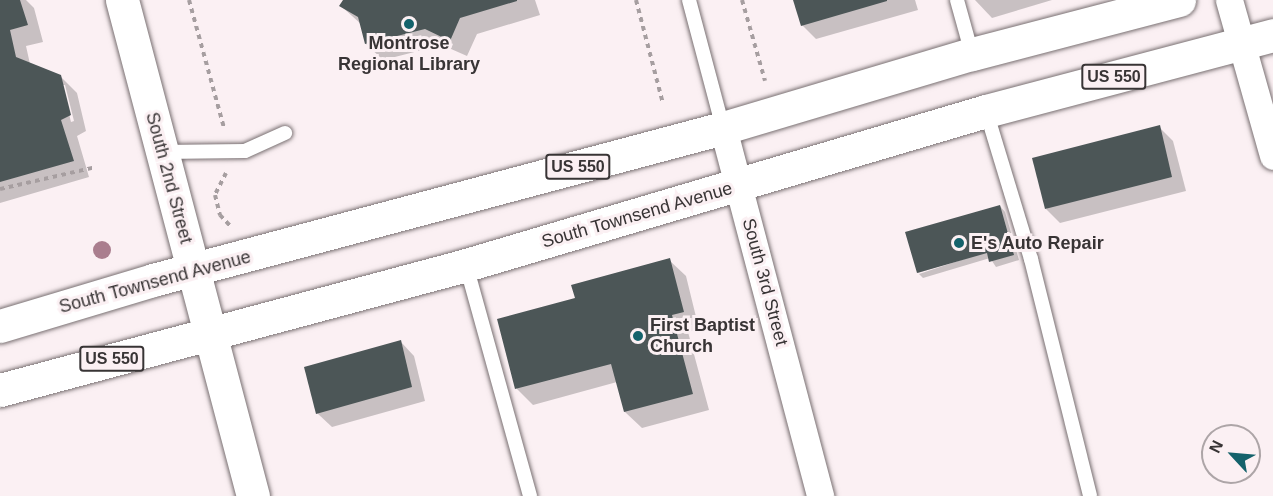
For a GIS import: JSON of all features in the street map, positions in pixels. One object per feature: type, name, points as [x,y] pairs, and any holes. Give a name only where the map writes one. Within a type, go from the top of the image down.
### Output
[{"type":"main road","name":"South 2nd Street","points":[[122,0],[160,152],[253,496]]},
{"type":"main road","name":"South Townsend Avenue","points":[[0,326],[194,271],[723,128],[972,54],[1179,0]]},
{"type":"main road","name":"South Townsend Avenue","points":[[0,390],[465,265],[739,186],[986,111],[1273,35]]},
{"type":"street","points":[[1229,0],[1273,156]]},
{"type":"street","name":"South 3rd Street","points":[[723,128],[820,496]]},
{"type":"lane","name":"South 3rd Street","points":[[689,0],[723,128]]},
{"type":"lane","points":[[957,0],[972,54]]},
{"type":"lane","points":[[986,111],[1031,259],[1090,496]]},
{"type":"lane","points":[[160,152],[229,153],[245,151],[285,132]]},
{"type":"lane","points":[[465,265],[530,496]]},
{"type":"path","points":[[189,0],[229,153],[231,164],[215,195],[220,215],[232,228]]},
{"type":"path","points":[[636,0],[663,104]]},
{"type":"path","points":[[742,0],[765,81]]},
{"type":"path","points":[[0,189],[96,167]]},
{"type":"building","points":[[0,0],[20,0],[28,25],[10,30],[16,57],[61,75],[71,115],[61,120],[74,161],[0,182]]},
{"type":"building","name":"Montrose Regional Library","points":[[343,0],[517,1],[460,18],[450,41],[425,29],[365,44],[358,17],[339,6]]},
{"type":"building","points":[[793,0],[887,0],[887,1],[801,26]]},
{"type":"building","points":[[1160,125],[1172,177],[1045,209],[1032,158]]},
{"type":"building","name":"E's Auto Repair","points":[[1000,205],[1014,255],[989,262],[987,253],[917,273],[905,232]]},
{"type":"building","points":[[670,258],[684,312],[672,315],[693,394],[624,412],[611,364],[515,389],[497,319],[575,298],[571,285]]},
{"type":"building","points":[[401,340],[412,387],[316,414],[304,367]]},
{"type":"place","name":"Montrose Regional Library","points":[[409,24]]},
{"type":"place","name":"E's Auto Repair","points":[[959,243]]},
{"type":"place","name":"First Baptist Church","points":[[638,336]]}]
